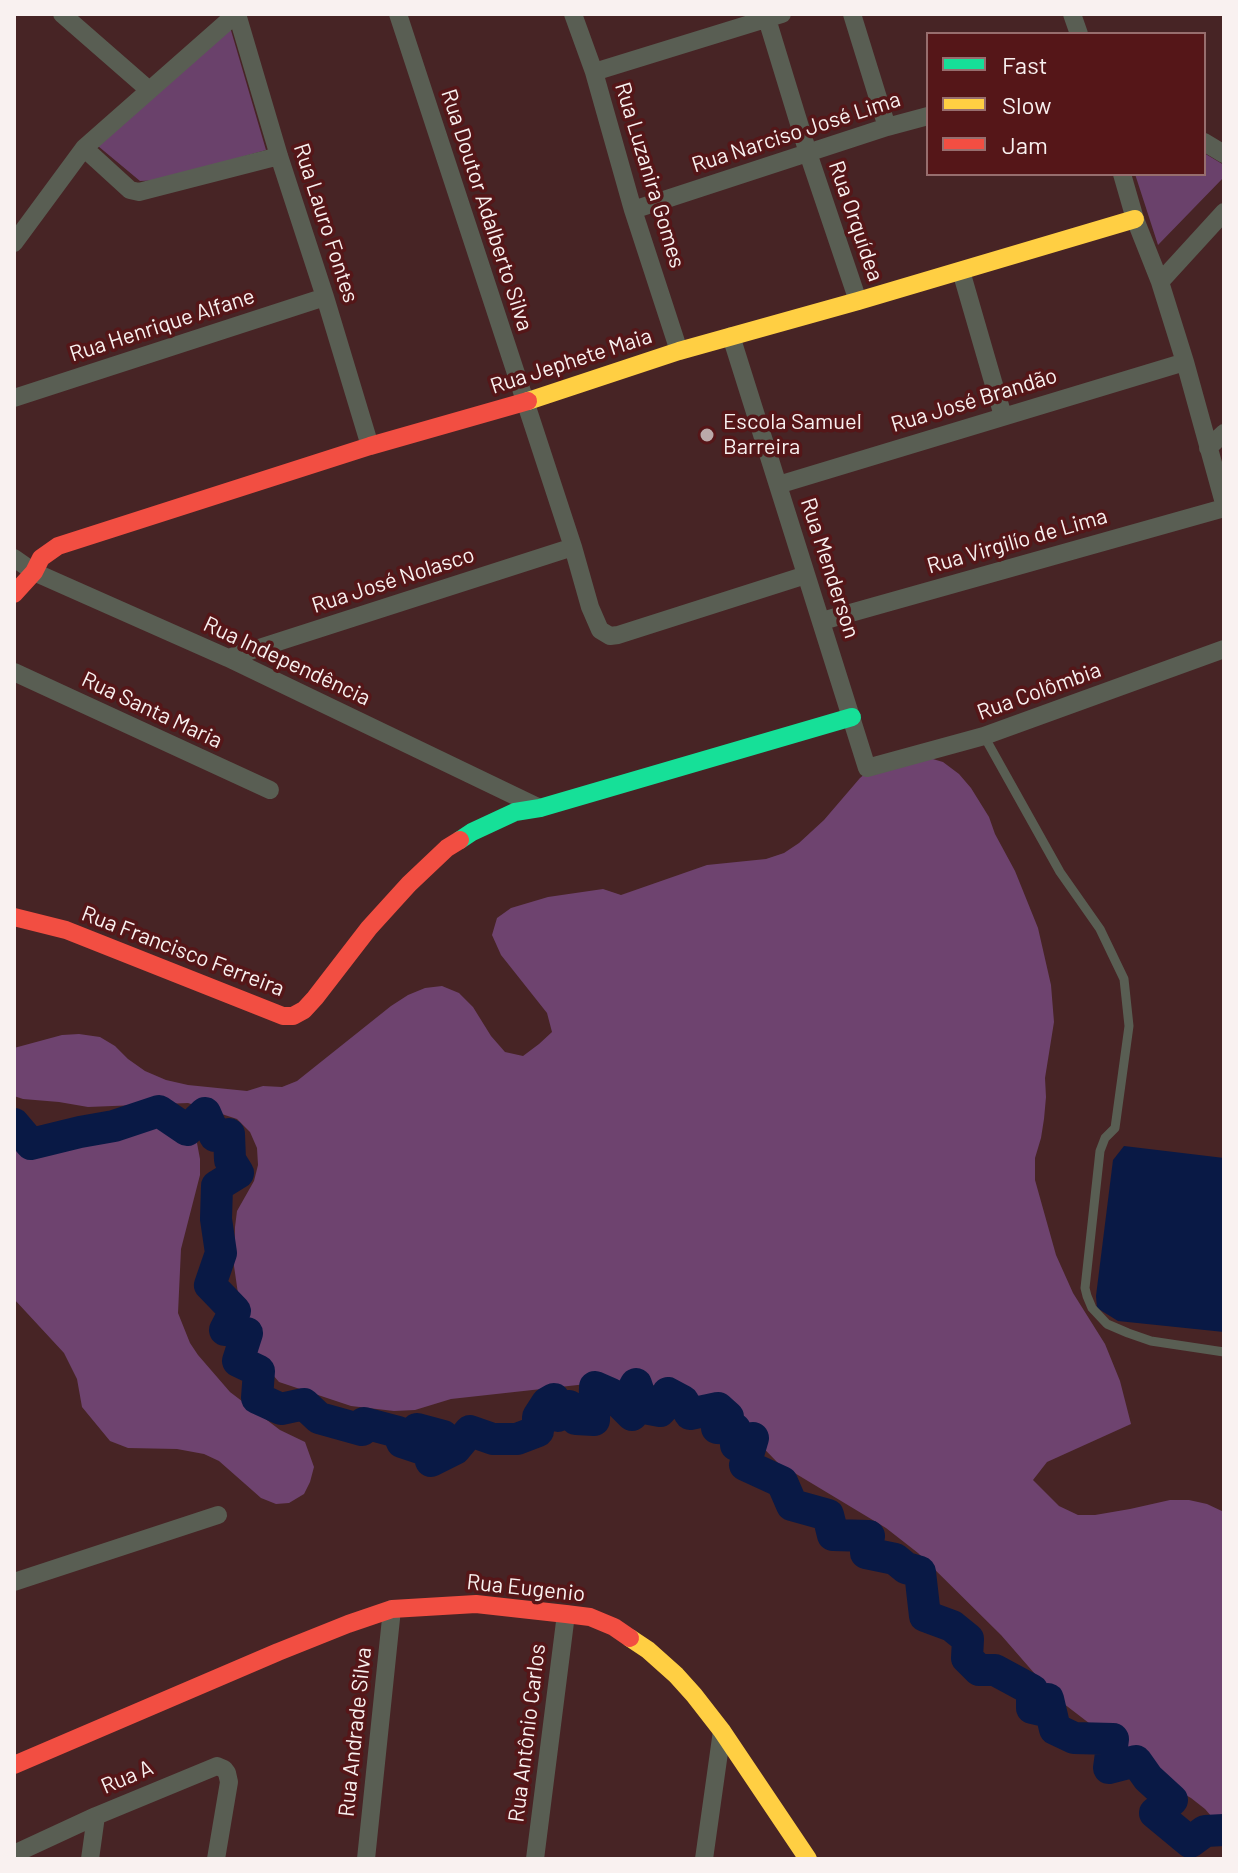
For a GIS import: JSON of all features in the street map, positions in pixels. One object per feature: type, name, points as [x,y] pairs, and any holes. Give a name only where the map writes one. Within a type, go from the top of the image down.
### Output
[{"type":"street","points":[[62,14],[149,90]]},
{"type":"street","points":[[14,243],[84,148],[236,14]]},
{"type":"street","name":"Rua Lauro Fontes","points":[[236,14],[370,446]]},
{"type":"street","name":"Rua Doutor Adalberto Silva","points":[[398,14],[597,623],[605,634],[618,635],[806,575]]},
{"type":"street","name":"Rua Luzanira Gomes","points":[[573,14],[594,72],[633,210],[679,351]]},
{"type":"street","points":[[852,14],[887,127]]},
{"type":"street","points":[[594,72],[775,17]]},
{"type":"street","name":"Rua Orquídea","points":[[775,17],[808,153],[858,301]]},
{"type":"street","name":"Rua Narciso José Lima","points":[[633,210],[926,117]]},
{"type":"street","points":[[1206,143],[1224,154]]},
{"type":"street","points":[[84,148],[130,190],[139,192],[279,156]]},
{"type":"street","points":[[1123,176],[1185,362],[1224,506]]},
{"type":"street","points":[[1160,282],[1224,212]]},
{"type":"street","name":"Rua Jephete Maia","points":[[14,594],[34,572],[41,558],[58,546],[370,446],[526,402],[679,351],[1135,219]]},
{"type":"street","points":[[961,271],[1003,416]]},
{"type":"street","name":"Rua Henrique Alfane","points":[[14,398],[325,297]]},
{"type":"street","name":"Rua Menderson","points":[[731,336],[867,768]]},
{"type":"street","name":"Rua José Brandão","points":[[778,485],[1185,362]]},
{"type":"street","points":[[1208,448],[1224,433]]},
{"type":"street","name":"Rua Virgilío de Lima","points":[[822,621],[1224,506]]},
{"type":"street","name":"Rua José Nolasco","points":[[228,658],[573,547]]},
{"type":"street","name":"Rua Independência","points":[[14,558],[34,572],[228,658],[540,808]]},
{"type":"street","name":"Rua Colômbia","points":[[867,768],[984,736],[1224,649]]},
{"type":"street","name":"Rua Santa Maria","points":[[14,672],[270,790]]},
{"type":"street","points":[[540,808],[852,717]]},
{"type":"street","name":"Rua Francisco Ferreira","points":[[14,917],[66,930],[283,1016],[293,1016],[315,998],[369,928],[447,848],[472,832],[515,812],[540,808]]},
{"type":"street","points":[[14,1582],[218,1515]]},
{"type":"street","name":"Rua Eugenio","points":[[14,1765],[278,1652],[392,1609],[476,1604],[566,1614],[590,1617],[614,1627],[648,1650],[685,1685],[722,1731],[808,1859]]},
{"type":"street","name":"Rua Andrade Silva","points":[[366,1859],[392,1609]]},
{"type":"street","name":"Rua Antônio Carlos","points":[[535,1859],[566,1614]]},
{"type":"street","points":[[704,1859],[722,1731]]},
{"type":"street","name":"Rua A","points":[[14,1854],[217,1766],[224,1769],[229,1782],[216,1859]]},
{"type":"street","points":[[90,1859],[96,1816]]},
{"type":"lane","points":[[984,736],[1060,872],[1100,929],[1124,979],[1129,1026],[1115,1128],[1105,1138],[1100,1151],[1085,1288],[1087,1296],[1092,1308],[1107,1324],[1128,1333],[1151,1341],[1224,1352]]},
{"type":"shaded area","points":[[230,27],[266,150],[162,180],[140,181],[98,146]]},
{"type":"shaded area","points":[[1206,154],[1224,165],[1224,177],[1158,245],[1136,176],[1206,176]]},
{"type":"shaded area","points":[[926,757],[943,762],[971,788],[1015,871],[1038,928],[1051,985],[1054,1022],[1045,1078],[1044,1119],[1035,1158],[1035,1180],[1056,1255],[1073,1293],[1105,1344],[1120,1381],[1131,1424],[1047,1462],[1033,1480],[1059,1506],[1078,1515],[1095,1515],[1170,1500],[1207,1504],[1224,1512],[1224,1831],[1205,1809],[1055,1697],[1001,1635],[918,1553],[886,1528],[778,1463],[738,1422],[701,1399],[666,1387],[622,1381],[451,1399],[415,1410],[394,1411],[351,1406],[279,1382],[246,1338],[234,1266],[237,1211],[254,1181],[258,1165],[257,1148],[250,1132],[237,1119],[188,1103],[88,1107],[14,1096],[14,1048],[62,1035],[79,1034],[100,1037],[145,1071],[166,1080],[247,1091],[263,1086],[282,1087],[297,1081],[408,995],[425,988],[442,986],[459,993],[473,1007],[505,1052],[523,1056],[552,1032],[547,1013],[501,955],[492,935],[497,918],[511,908],[548,897],[603,889],[621,895],[707,865],[766,859],[784,853],[824,820],[873,767]]},
{"type":"shaded area","points":[[177,1121],[190,1129],[200,1159],[200,1175],[181,1249],[178,1313],[190,1343],[230,1392],[280,1430],[305,1442],[314,1467],[304,1494],[289,1503],[276,1504],[261,1498],[219,1461],[204,1454],[177,1449],[128,1448],[110,1441],[82,1407],[77,1379],[64,1353],[14,1299],[14,1146],[74,1143]]},
{"type":"water","points":[[1124,1146],[1224,1158],[1224,1332],[1118,1321],[1097,1308],[1113,1160]]},
{"type":"waterway","points":[[14,1124],[31,1144],[114,1126],[159,1111],[187,1130],[205,1113],[215,1136],[229,1134],[230,1160],[238,1173],[217,1186],[216,1219],[221,1253],[210,1285],[235,1311],[225,1330],[247,1333],[238,1361],[259,1371],[257,1398],[281,1409],[304,1404],[319,1418],[362,1430],[364,1423],[398,1432],[402,1442],[420,1448],[417,1429],[443,1436],[431,1461],[455,1449],[470,1431],[493,1439],[517,1439],[538,1431],[538,1417],[547,1403],[554,1399],[558,1416],[569,1406],[576,1419],[594,1420],[595,1387],[611,1394],[632,1415],[630,1395],[636,1384],[644,1408],[660,1411],[667,1403],[668,1393],[683,1401],[690,1414],[718,1408],[728,1417],[717,1428],[735,1429],[736,1445],[753,1438],[745,1465],[782,1482],[792,1505],[828,1515],[833,1535],[869,1536],[866,1553],[895,1559],[906,1568],[920,1572],[925,1616],[952,1626],[968,1639],[967,1658],[979,1670],[995,1670],[1032,1690],[1032,1708],[1045,1711],[1048,1699],[1055,1729],[1074,1738],[1113,1739],[1109,1768],[1136,1761],[1148,1778],[1172,1800],[1155,1813],[1190,1842],[1205,1831],[1224,1830]]},
{"type":"traffic: fast","points":[[460,840],[515,812],[540,808],[852,717]]},
{"type":"traffic: slow","points":[[528,401],[679,351],[1135,219]]},
{"type":"traffic: slow","points":[[630,1638],[648,1650],[694,1695],[722,1731],[808,1859]]},
{"type":"traffic: jam","points":[[14,594],[34,572],[41,558],[58,546],[370,446],[528,401]]},
{"type":"traffic: jam","points":[[14,917],[66,930],[283,1016],[293,1016],[315,998],[369,928],[409,884],[447,848],[460,840]]},
{"type":"traffic: jam","points":[[14,1765],[278,1652],[392,1609],[476,1604],[566,1614],[590,1617],[630,1638]]},
{"type":"place","name":"Escola Samuel Barreira","points":[[707,435]]}]
